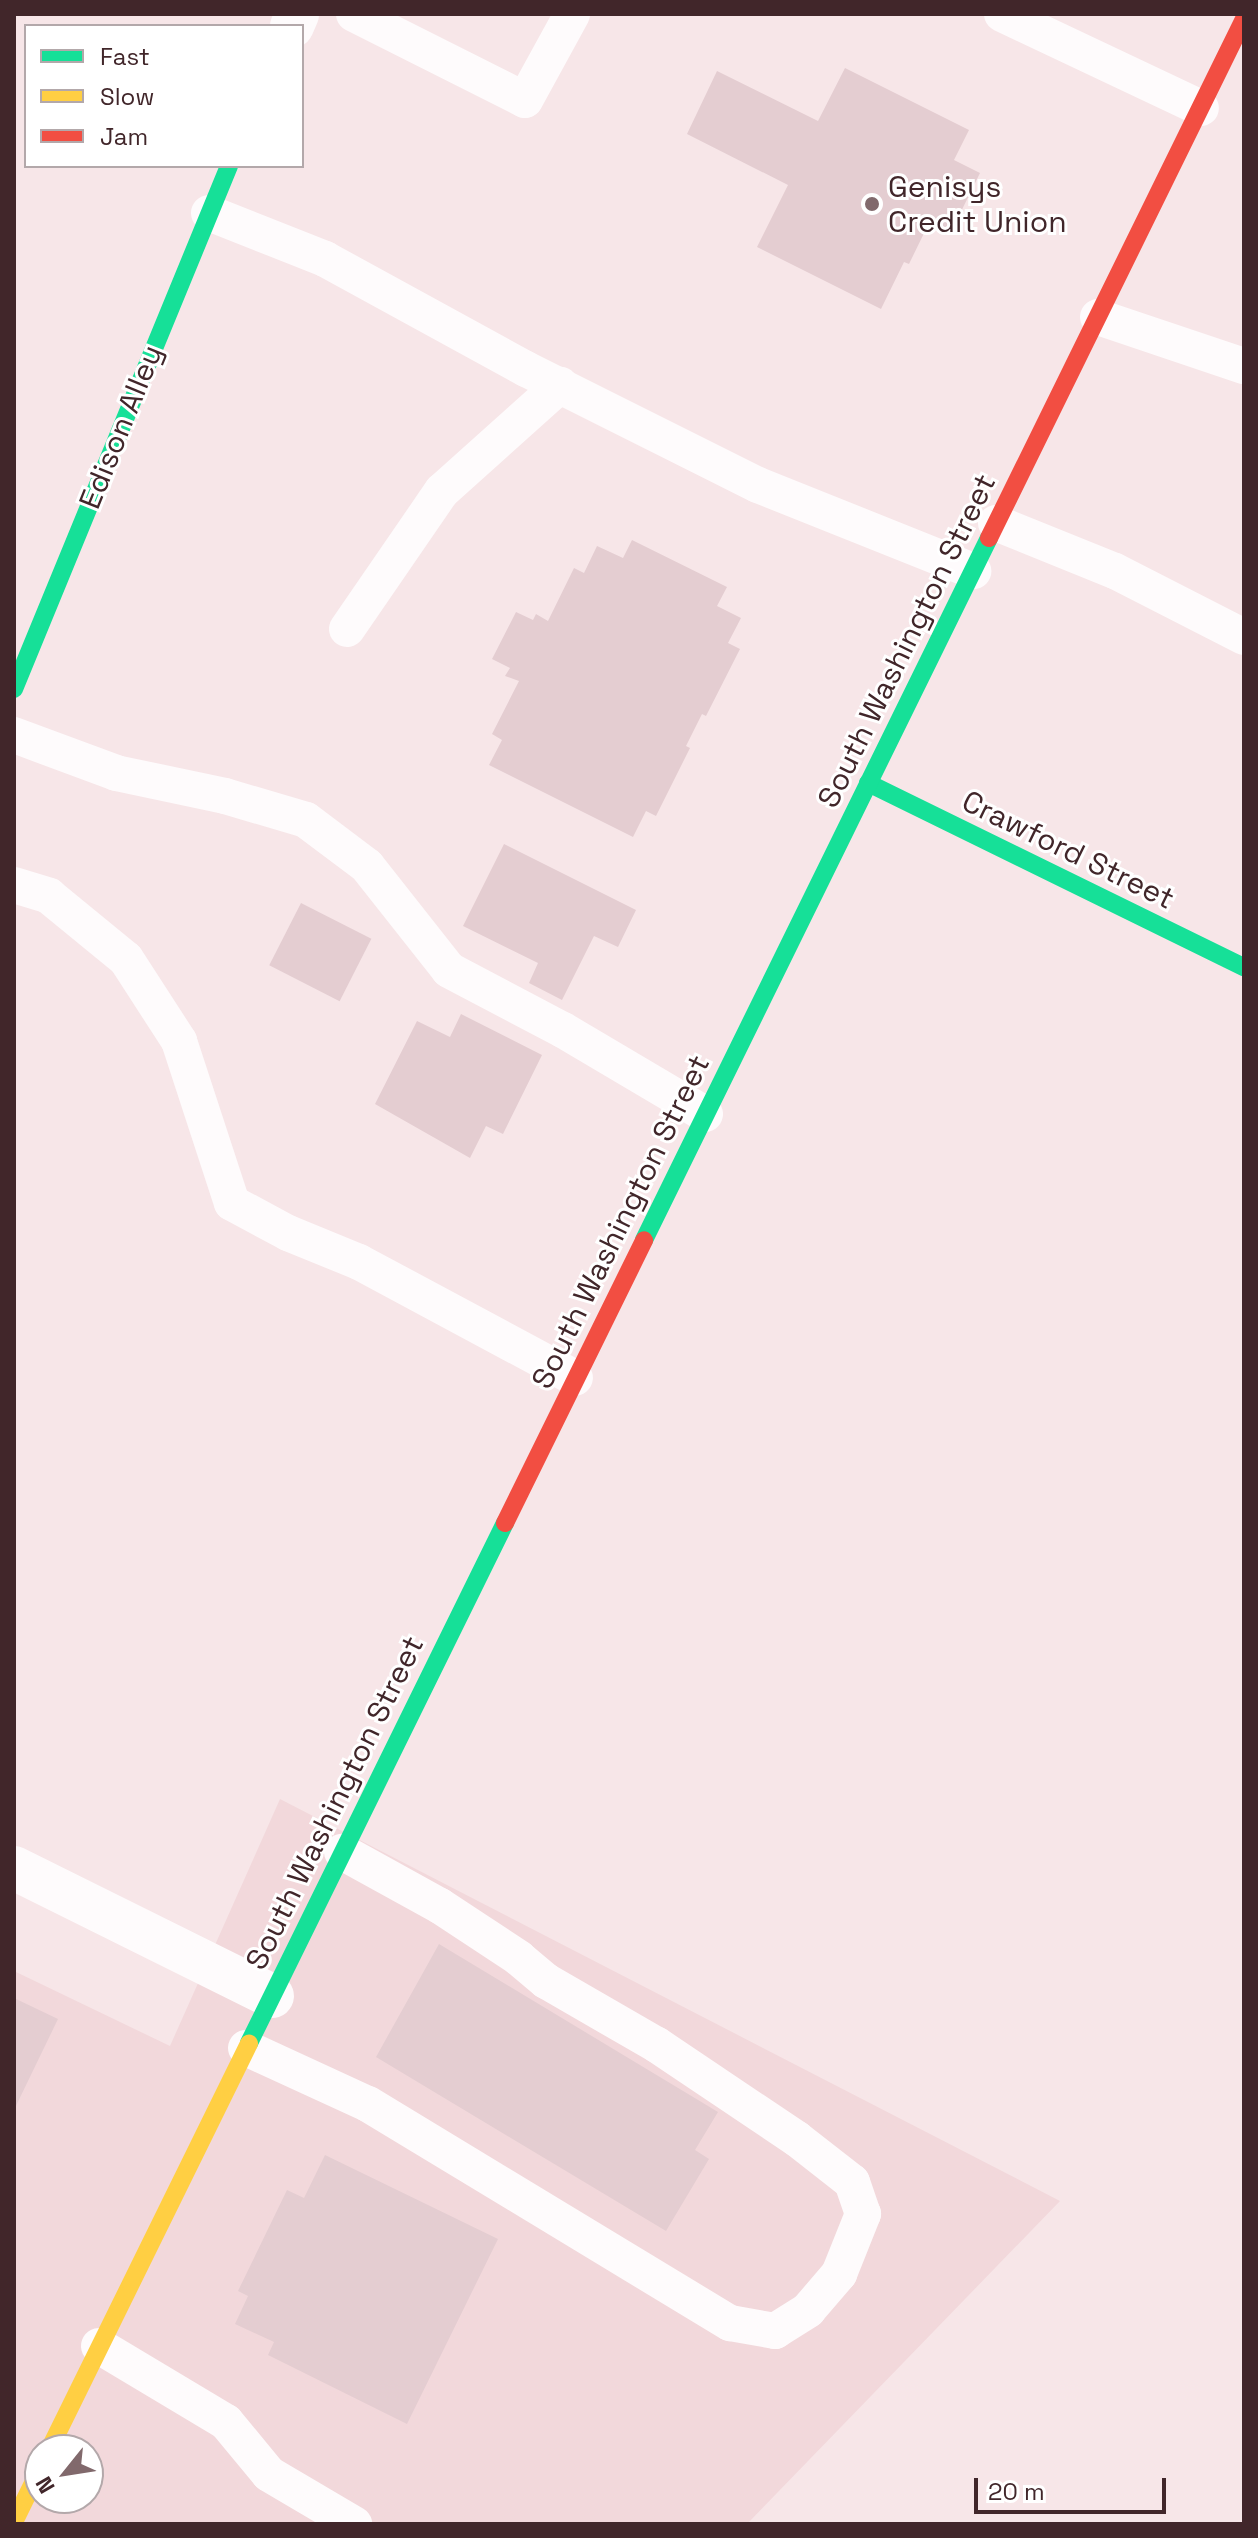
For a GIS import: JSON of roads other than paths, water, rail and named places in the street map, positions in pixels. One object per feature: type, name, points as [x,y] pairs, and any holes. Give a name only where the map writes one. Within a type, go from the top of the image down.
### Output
[{"type":"main road","name":"South Washington Street","points":[[57,2434],[1244,19]]},
{"type":"main road","name":"Edison Alley","points":[[14,689],[228,168]]},
{"type":"main road","name":"Crawford Street","points":[[868,783],[1244,967]]},
{"type":"main road","points":[[14,2522],[24,2502]]},
{"type":"street","points":[[14,1868],[272,1996]]},
{"type":"lane","points":[[354,14],[525,100],[572,14]]},
{"type":"lane","points":[[1002,14],[1201,108]]},
{"type":"lane","points":[[209,213],[325,259],[560,385],[758,485],[973,571]]},
{"type":"lane","points":[[1098,317],[1244,366]]},
{"type":"lane","points":[[347,629],[442,491],[560,385]]},
{"type":"lane","points":[[996,523],[1115,571],[1244,637]]},
{"type":"lane","points":[[14,735],[116,773],[225,796],[306,820],[367,866],[449,970],[563,1030],[705,1114]]},
{"type":"lane","points":[[14,885],[49,896],[126,959],[179,1041],[232,1203],[288,1233],[359,1262],[575,1378]]},
{"type":"lane","points":[[246,2048],[368,2104],[730,2323],[775,2331],[808,2310],[839,2274],[863,2214],[852,2182],[797,2139],[657,2045],[546,1981],[519,1958],[440,1906],[342,1852]]},
{"type":"lane","points":[[99,2346],[226,2422],[269,2474],[354,2524]]},
{"type":"place","name":"Genisys Credit Union","points":[[872,204]]}]
